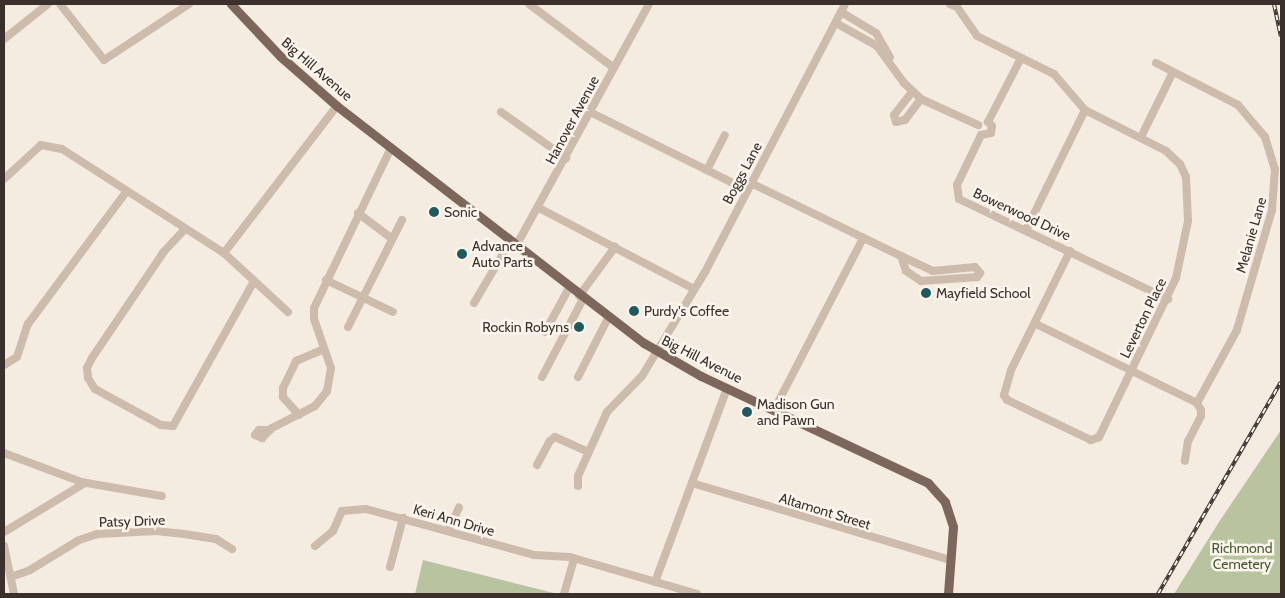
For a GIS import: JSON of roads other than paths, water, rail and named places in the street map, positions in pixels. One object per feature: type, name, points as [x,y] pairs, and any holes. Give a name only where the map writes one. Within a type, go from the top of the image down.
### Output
[{"type":"main road","name":"Big Hill Avenue","points":[[231,4],[280,56],[337,106],[608,318],[656,351],[727,388],[914,475],[936,490],[945,502],[951,518],[950,594]]},
{"type":"street","points":[[4,39],[48,4]]},
{"type":"street","points":[[60,4],[104,60],[189,4]]},
{"type":"street","points":[[529,4],[614,68]]},
{"type":"street","name":"Hanover Avenue","points":[[474,303],[539,208],[649,4]]},
{"type":"street","name":"Boggs Lane","points":[[578,486],[577,478],[611,405],[640,379],[694,289],[845,4]]},
{"type":"street","name":"Leverton Place","points":[[950,4],[957,7],[977,36],[1062,80],[1085,110],[1166,151],[1180,164],[1186,178],[1188,221],[1184,249],[1168,299],[1096,439],[1091,440],[1007,400],[1004,390],[1070,251]]},
{"type":"street","points":[[841,12],[876,33],[892,64]]},
{"type":"street","points":[[836,23],[874,43],[912,92],[921,99],[978,125],[988,122],[1021,58]]},
{"type":"street","name":"Melanie Lane","points":[[1156,63],[1217,92],[1250,116],[1270,147],[1276,180],[1272,210],[1237,330],[1197,403]]},
{"type":"street","points":[[1141,137],[1173,72]]},
{"type":"street","points":[[912,92],[894,115],[896,122],[905,120],[921,99]]},
{"type":"street","points":[[224,253],[337,106]]},
{"type":"street","points":[[1026,230],[1085,110]]},
{"type":"street","points":[[501,112],[566,158]]},
{"type":"street","points":[[590,112],[707,170],[749,186],[863,238],[933,271],[975,267],[980,274],[977,277],[921,282],[906,271],[901,256]]},
{"type":"street","points":[[978,125],[981,135],[987,136],[992,131],[988,122]]},
{"type":"street","points":[[707,170],[725,135]]},
{"type":"street","name":"Bowerwood Drive","points":[[981,135],[957,185],[957,194],[967,203],[1168,299]]},
{"type":"street","points":[[4,179],[41,145],[62,149],[126,192],[224,253],[288,312]]},
{"type":"street","points":[[269,430],[315,406],[327,391],[331,373],[313,313],[326,280],[391,148]]},
{"type":"street","points":[[4,365],[17,357],[28,324],[126,192]]},
{"type":"street","points":[[539,208],[694,289]]},
{"type":"street","points":[[358,213],[391,238]]},
{"type":"street","points":[[348,327],[391,238],[402,220]]},
{"type":"street","points":[[185,229],[163,253],[92,358],[87,368],[88,378],[95,389],[161,425],[173,426],[254,281]]},
{"type":"street","points":[[774,410],[789,375],[863,238]]},
{"type":"street","points":[[542,377],[581,297],[615,247]]},
{"type":"street","points":[[326,280],[393,312]]},
{"type":"street","points":[[545,332],[569,288]]},
{"type":"street","points":[[578,377],[608,318]]},
{"type":"street","points":[[1036,324],[1197,403],[1202,410],[1201,416],[1188,441],[1185,461]]},
{"type":"street","points":[[299,415],[283,397],[283,388],[296,361],[324,349]]},
{"type":"street","points":[[655,582],[727,388]]},
{"type":"street","points":[[538,465],[548,443],[555,437],[588,452]]},
{"type":"street","points":[[4,453],[85,483],[162,496]]},
{"type":"street","points":[[4,532],[85,483]]},
{"type":"street","name":"Altamont Street","points":[[692,484],[951,560]]},
{"type":"street","points":[[448,531],[459,507]]},
{"type":"street","name":"Keri Ann Drive","points":[[315,546],[330,535],[342,511],[349,508],[403,518],[534,556],[574,558],[697,594]]},
{"type":"street","points":[[390,567],[403,518]]},
{"type":"street","name":"Patsy Drive","points":[[10,577],[30,570],[79,540],[97,534],[184,534],[216,539],[232,549]]},
{"type":"street","points":[[4,546],[14,594]]},
{"type":"street","points":[[564,594],[574,558]]},
{"type":"railway","points":[[1274,4],[1281,36]]},
{"type":"railway","points":[[1158,594],[1281,382]]},
{"type":"place","name":"Sonic","points":[[434,212]]},
{"type":"place","name":"Advance Auto Parts","points":[[462,254]]},
{"type":"place","name":"Mayfield School","points":[[926,293]]},
{"type":"place","name":"Purdy's Coffee","points":[[634,311]]},
{"type":"place","name":"Rockin Robyns","points":[[579,327]]},
{"type":"place","name":"Madison Gun and Pawn","points":[[747,412]]},
{"type":"park label","name":"Richmond Cemetery","points":[[1242,556]]}]
